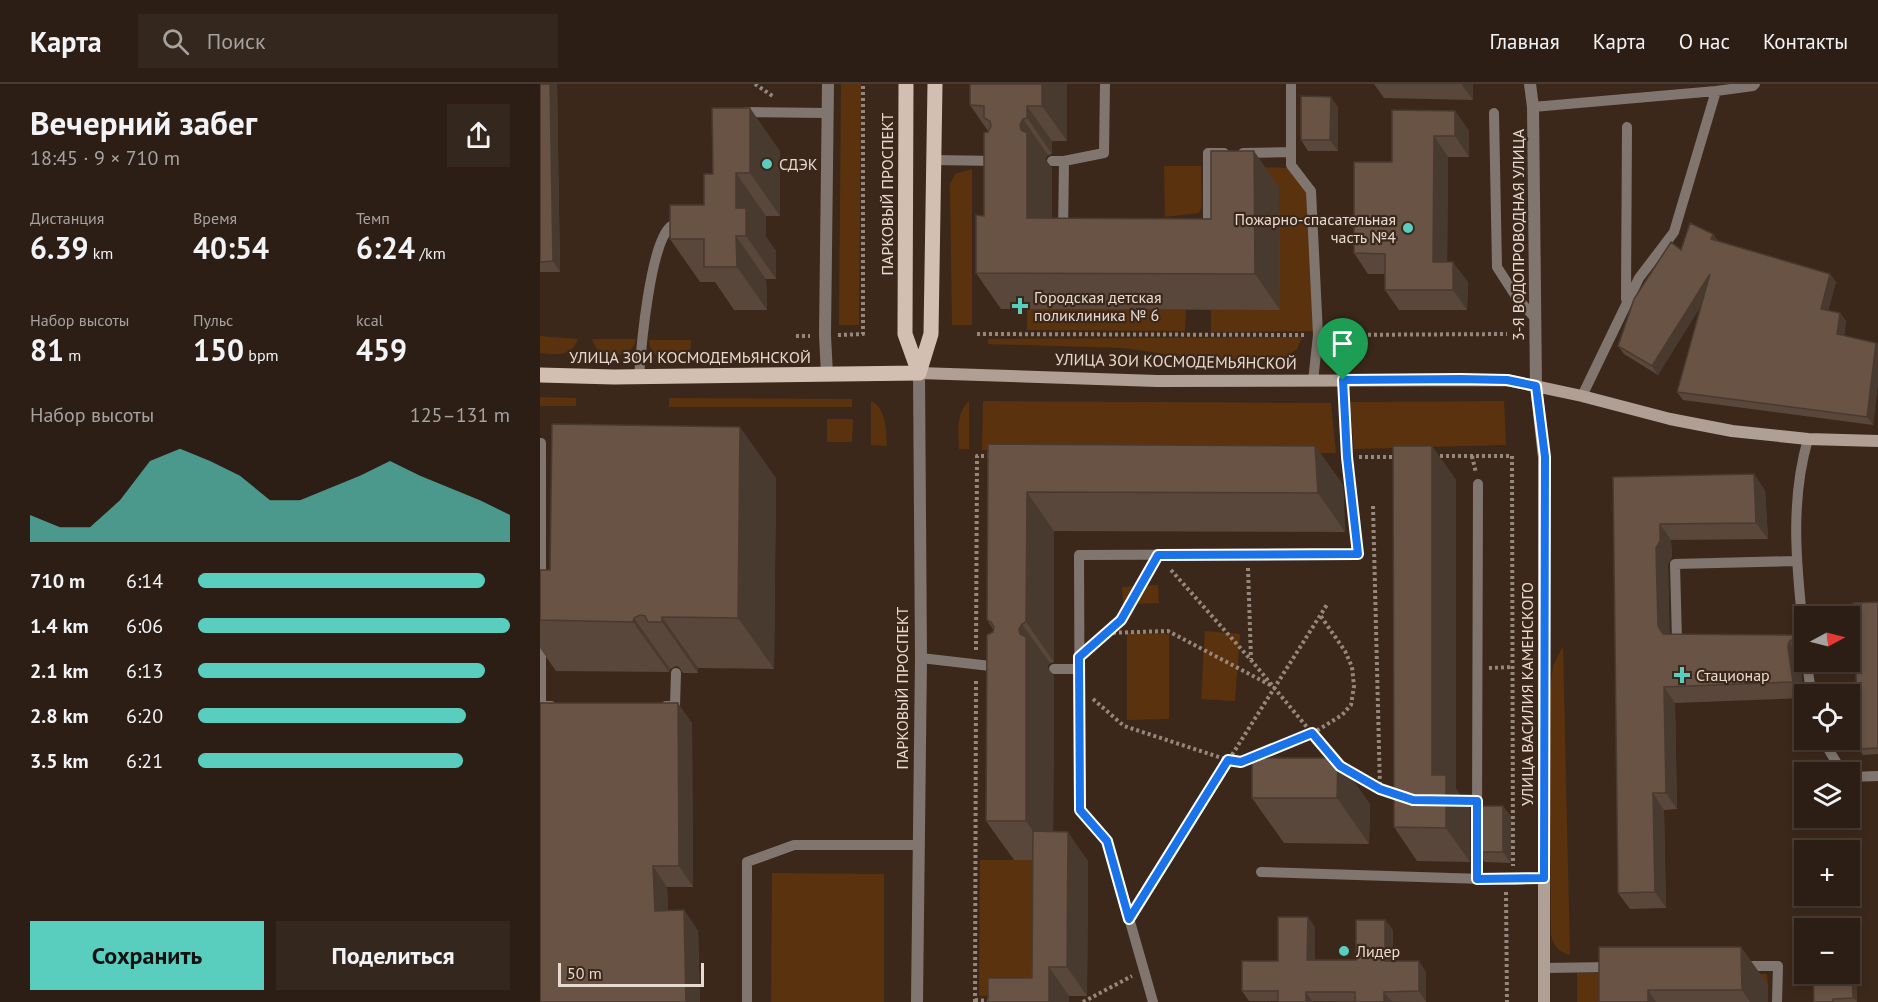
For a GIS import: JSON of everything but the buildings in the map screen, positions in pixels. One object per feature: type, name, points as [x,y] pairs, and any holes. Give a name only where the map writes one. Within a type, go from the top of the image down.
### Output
[{"type":"main road","name":"ПАРКОВЫЙ ПРОСПЕКТ","points":[[906,84],[904,334],[920,373]]},
{"type":"main road","name":"ПАРКОВЫЙ ПРОСПЕКТ","points":[[920,373],[931,334],[935,84]]},
{"type":"main road","name":"УЛИЦА ЗОИ КОСМОДЕМЬЯНСКОЙ","points":[[540,375],[639,377],[920,373],[1157,381],[1507,380],[1732,431],[1808,440],[1878,441]]},
{"type":"main road","name":"УЛИЦА ВАСИЛИЯ КАМЕНСКОГО","points":[[1536,386],[1545,457],[1544,1002]]},
{"type":"street","points":[[826,375],[828,84]]},
{"type":"street","name":"3-Я ВОДОПРОВОДНАЯ УЛИЦА","points":[[1530,84],[1533,107],[1536,386]]},
{"type":"street","name":"ПАРКОВЫЙ ПРОСПЕКТ","points":[[917,1002],[921,658],[920,373]]},
{"type":"lane","points":[[1052,161],[1064,161],[1104,153],[1106,84]]},
{"type":"lane","points":[[1291,84],[1291,165],[1311,191],[1318,335],[1313,381]]},
{"type":"lane","points":[[1533,107],[1716,91],[1755,84]]},
{"type":"lane","points":[[1582,396],[1639,278],[1674,232],[1716,91]]},
{"type":"lane","points":[[732,126],[738,116],[747,112],[828,113]]},
{"type":"lane","points":[[1494,114],[1497,267],[1517,298],[1535,318]]},
{"type":"lane","points":[[1626,302],[1627,127]]},
{"type":"lane","points":[[1196,237],[1208,237],[1208,153],[1290,152]]},
{"type":"lane","points":[[934,160],[1009,161]]},
{"type":"lane","points":[[1064,161],[1063,238],[1074,238]]},
{"type":"lane","points":[[639,377],[642,334],[656,258],[662,240],[670,227],[691,216]]},
{"type":"lane","points":[[1153,1002],[1107,841],[1080,810],[1079,555],[1358,554],[1347,457],[1343,380]]},
{"type":"lane","points":[[1800,606],[1795,561],[1800,466],[1808,440]]},
{"type":"lane","points":[[541,443],[541,599]]},
{"type":"lane","points":[[1477,879],[1478,484]]},
{"type":"lane","points":[[1700,641],[1677,641],[1675,564],[1795,561]]},
{"type":"lane","points":[[541,622],[541,706],[564,706]]},
{"type":"lane","points":[[1770,640],[1794,639]]},
{"type":"lane","points":[[921,658],[976,666],[1014,667]]},
{"type":"lane","points":[[1054,669],[1080,669]]},
{"type":"lane","points":[[653,706],[675,706],[676,673]]},
{"type":"lane","points":[[1860,777],[1878,776]]},
{"type":"lane","points":[[747,1002],[747,862],[795,845],[919,845]]},
{"type":"lane","points":[[1261,872],[1514,880],[1544,878]]},
{"type":"lane","points":[[1733,966],[1778,966],[1777,1002]]},
{"type":"lane","points":[[1544,968],[1619,967]]},
{"type":"path","points":[[863,84],[863,334]]},
{"type":"path","points":[[977,334],[1507,334]]},
{"type":"path","points":[[999,1001],[975,1001],[976,666],[977,456],[1001,456]]},
{"type":"path","points":[[1347,457],[1404,456]]},
{"type":"path","points":[[1426,456],[1512,456],[1514,880],[1506,889],[1507,1002]]},
{"type":"path","points":[[1373,506],[1380,789]]},
{"type":"path","points":[[1079,657],[1121,620],[1158,555],[1275,687],[1340,766],[1380,789],[1402,796]]},
{"type":"path","points":[[1248,555],[1251,660]]},
{"type":"path","points":[[1129,919],[1328,603]]},
{"type":"path","points":[[1080,687],[1124,726],[1228,760],[1241,762],[1312,733],[1342,715],[1351,705],[1355,677],[1349,659],[1320,615]]},
{"type":"path","points":[[1106,633],[1168,631],[1275,687]]},
{"type":"path","points":[[1478,668],[1513,667]]},
{"type":"path","points":[[1083,1002],[1143,970]]},
{"type":"shaded area","points":[[841,84],[861,84],[859,325],[839,325]]},
{"type":"shaded area","points":[[1164,166],[1201,166],[1202,206],[1199,213],[1165,217]]},
{"type":"shaded area","points":[[1230,166],[1290,168],[1309,193],[1313,331],[1211,332],[1211,310],[1280,310]]},
{"type":"shaded area","points":[[972,169],[972,325],[952,325],[950,184],[955,174]]},
{"type":"shaded area","points":[[1027,309],[1186,310],[1185,331],[1027,330]]},
{"type":"shaded area","points":[[540,336],[578,339],[568,352],[552,354],[540,353]]},
{"type":"shaded area","points":[[1302,337],[1297,349],[1283,358],[1248,360],[1202,359],[1123,348],[988,344],[988,339]]},
{"type":"shaded area","points":[[592,339],[636,339],[628,353],[606,355],[598,350]]},
{"type":"shaded area","points":[[649,340],[691,340],[690,356],[656,355],[650,347]]},
{"type":"shaded area","points":[[540,397],[576,398],[576,406],[540,406]]},
{"type":"shaded area","points":[[669,398],[852,399],[852,407],[669,407]]},
{"type":"shaded area","points":[[871,401],[883,415],[887,446],[871,445]]},
{"type":"shaded area","points":[[969,401],[969,449],[959,449],[960,417]]},
{"type":"shaded area","points":[[983,401],[1331,403],[1336,453],[982,450]]},
{"type":"shaded area","points":[[1504,401],[1506,445],[1354,449],[1350,402]]},
{"type":"shaded area","points":[[827,419],[853,419],[852,442],[827,442]]},
{"type":"shaded area","points":[[1158,585],[1159,603],[1123,604],[1122,587]]},
{"type":"shaded area","points":[[1205,631],[1240,634],[1235,701],[1201,699]]},
{"type":"shaded area","points":[[1127,633],[1169,634],[1169,719],[1127,720]]},
{"type":"shaded area","points":[[1563,646],[1570,955],[1557,948],[1551,934],[1549,698],[1553,666]]},
{"type":"shaded area","points":[[980,860],[1053,860],[1052,996],[979,996]]},
{"type":"shaded area","points":[[772,873],[884,874],[884,1002],[771,1002]]},
{"type":"shaded area","points":[[1577,973],[1767,974],[1768,985],[1626,985],[1626,1002],[1577,1002]]},
{"type":"place","name":"СДЭК","points":[[767,164]]},
{"type":"place","name":"Пожарно-спасательная часть №4","points":[[1408,228]]},
{"type":"place","name":"Городская детская поликлиника № 6","points":[[1020,306]]},
{"type":"place","name":"Стационар","points":[[1682,675]]},
{"type":"place","name":"Лидер","points":[[1344,951]]},
{"type":"route","points":[[1343,380],[1507,380],[1536,386],[1545,457],[1544,878],[1477,879],[1477,801],[1413,800],[1380,789],[1340,766],[1312,733],[1241,762],[1228,760],[1129,919],[1107,841],[1080,810],[1079,657],[1121,620],[1158,555],[1358,554],[1347,457],[1343,380]]}]
